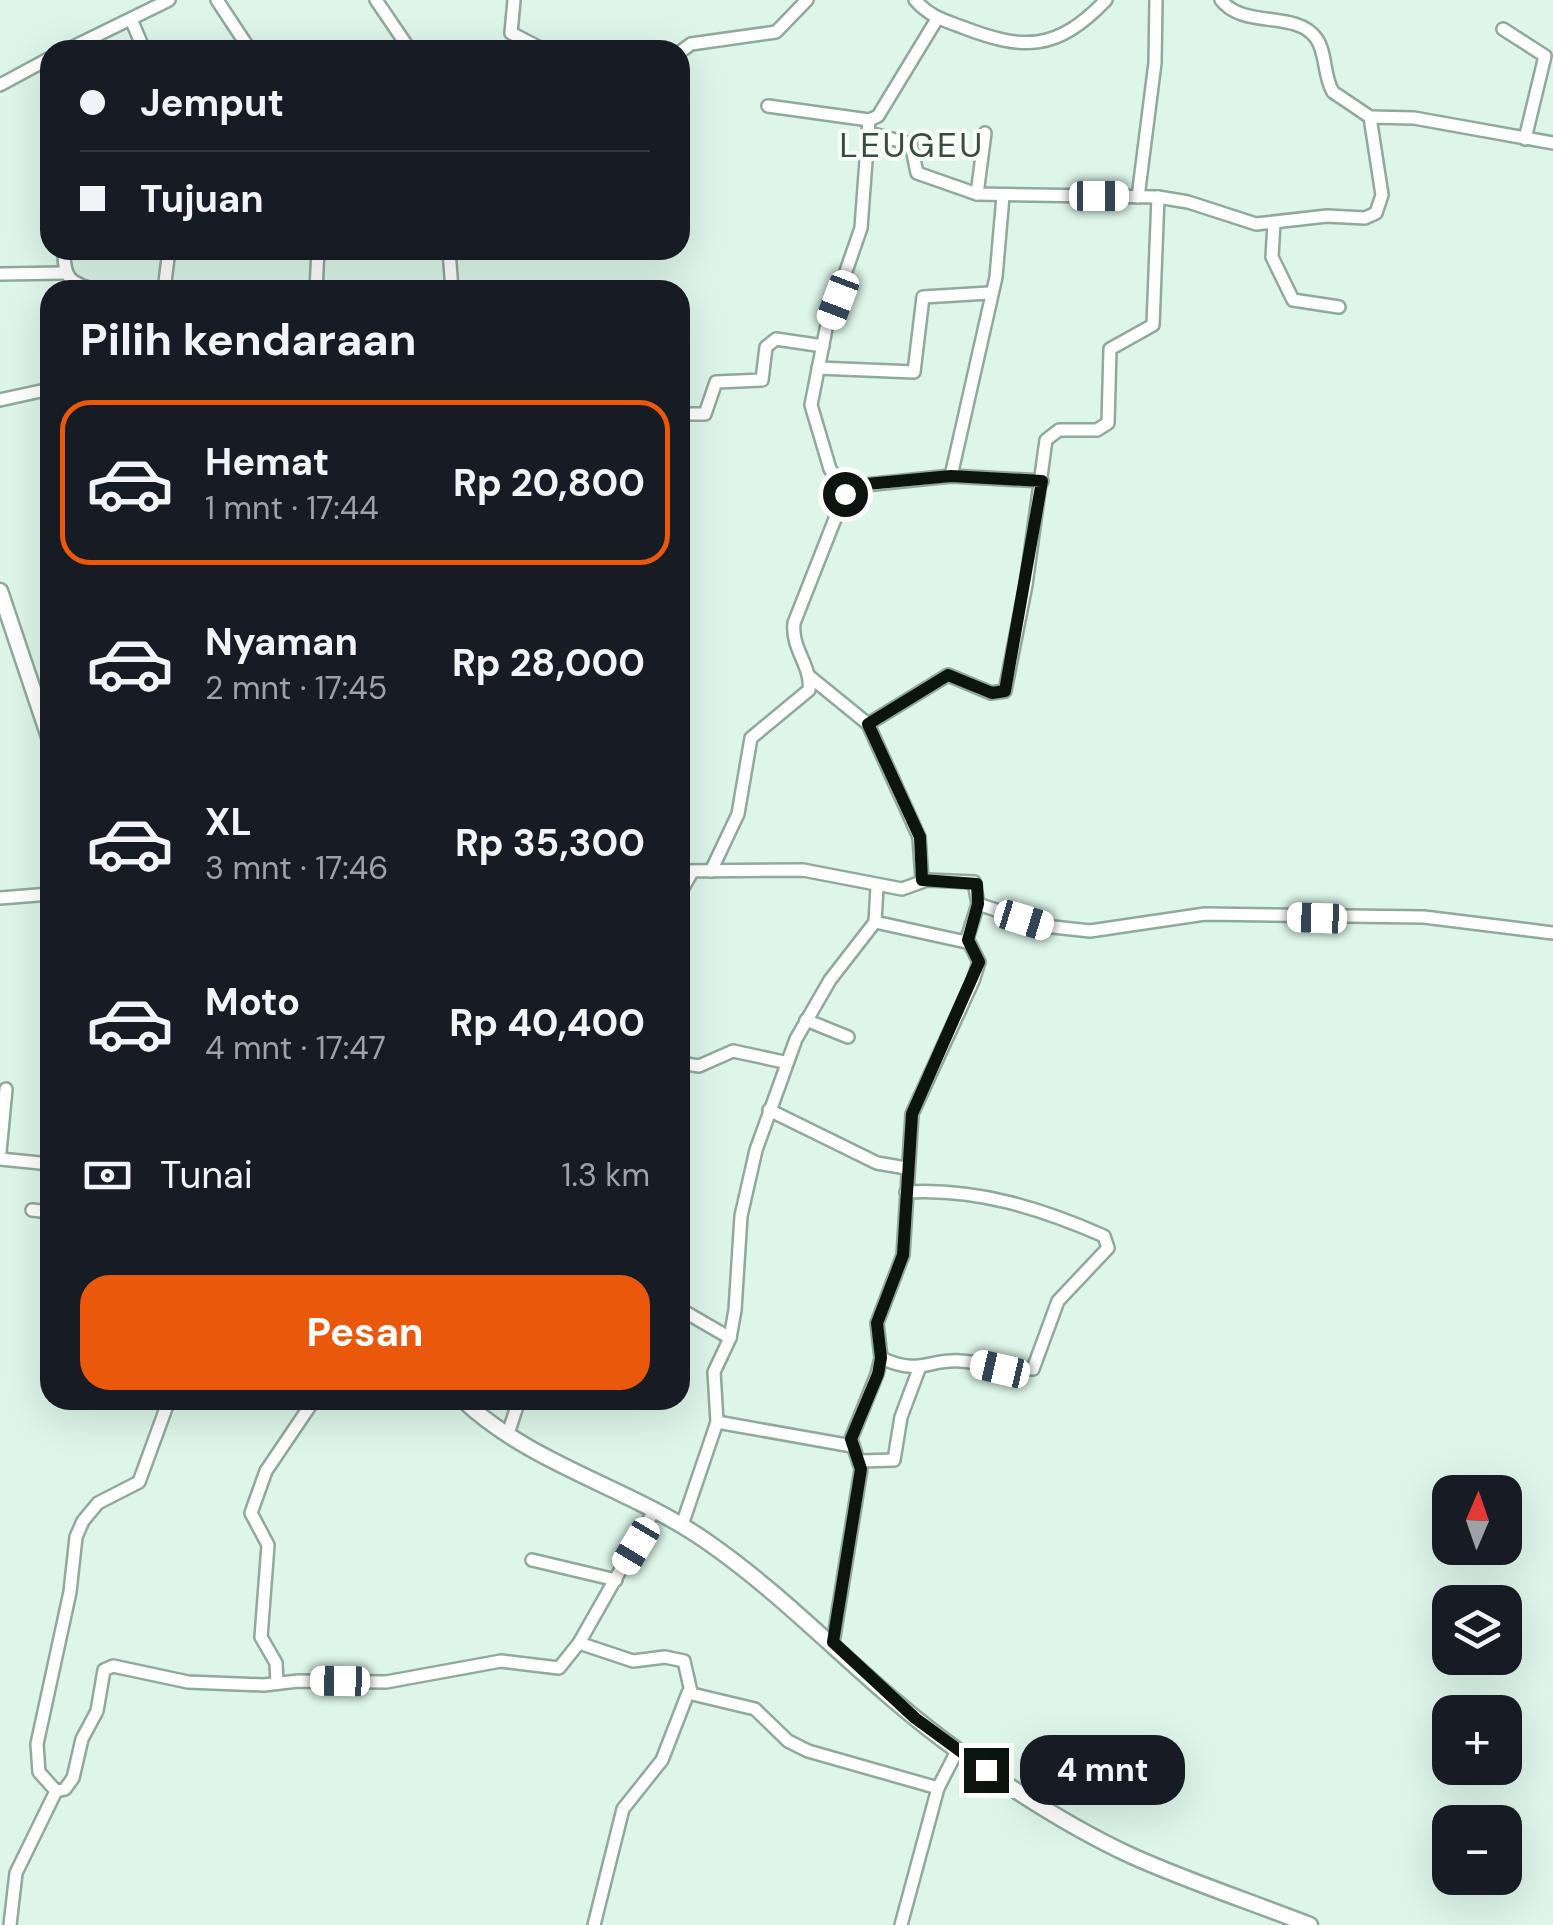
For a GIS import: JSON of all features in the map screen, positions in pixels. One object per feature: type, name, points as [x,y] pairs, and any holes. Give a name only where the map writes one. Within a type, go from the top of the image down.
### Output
[{"type":"street","points":[[87,40],[169,0]]},
{"type":"street","points":[[217,0],[243,40]]},
{"type":"street","points":[[376,0],[403,40]]},
{"type":"street","points":[[514,0],[511,34],[523,40]]},
{"type":"street","points":[[690,48],[705,41],[776,32],[807,0]]},
{"type":"street","points":[[915,0],[937,19],[1006,43],[1036,44],[1078,24],[1106,0]]},
{"type":"street","points":[[1138,197],[1158,34],[1156,0]]},
{"type":"street","points":[[1221,0],[1238,14],[1308,30],[1320,46],[1333,92],[1370,117],[1432,120],[1553,143]]},
{"type":"street","points":[[131,18],[140,40]]},
{"type":"street","points":[[846,486],[830,469],[827,446],[813,414],[822,346],[861,228],[869,126],[937,19]]},
{"type":"street","points":[[1504,29],[1544,56],[1525,139]]},
{"type":"street","points":[[0,85],[40,63]]},
{"type":"street","points":[[768,106],[869,126],[911,144],[914,167],[923,177],[977,194],[1158,198],[1188,202],[1256,224],[1376,214],[1382,195],[1370,117]]},
{"type":"street","points":[[977,194],[984,133]]},
{"type":"street","points":[[951,476],[989,292],[996,276],[1003,196]]},
{"type":"street","points":[[868,724],[948,675],[992,693],[1005,691],[1046,440],[1051,434],[1097,430],[1108,422],[1110,349],[1152,325],[1158,198]]},
{"type":"street","points":[[1274,223],[1272,258],[1293,300],[1338,307]]},
{"type":"street","points":[[64,260],[64,273]]},
{"type":"street","points":[[0,274],[64,273],[72,280]]},
{"type":"street","points":[[818,368],[914,372],[923,297],[989,292]]},
{"type":"street","points":[[690,414],[705,414],[716,382],[762,380],[770,342],[822,346]]},
{"type":"street","points":[[0,400],[40,391]]},
{"type":"street","points":[[846,486],[951,476],[1042,481]]},
{"type":"street","points":[[846,486],[794,623],[795,647],[810,676],[868,724],[920,837],[922,880]]},
{"type":"street","points":[[0,591],[40,691]]},
{"type":"street","points":[[711,871],[738,814],[751,738],[806,696],[810,676]]},
{"type":"street","points":[[690,872],[802,870],[877,887],[906,888],[922,880],[974,882],[978,904],[968,940],[979,962],[912,1114],[903,1255],[877,1323],[881,1358],[852,1446],[860,1461],[833,1642]]},
{"type":"street","points":[[682,1524],[717,1422],[714,1372],[730,1338],[741,1216],[769,1110],[784,1062],[806,1020],[830,980],[875,922],[877,887]]},
{"type":"street","points":[[0,898],[40,895]]},
{"type":"street","points":[[978,904],[1044,926],[1090,930],[1204,914],[1424,917],[1553,933]]},
{"type":"street","points":[[875,922],[968,940]]},
{"type":"street","points":[[806,1020],[848,1037]]},
{"type":"street","points":[[690,1065],[699,1066],[733,1051],[784,1062]]},
{"type":"street","points":[[6,1089],[0,1155],[40,1162]]},
{"type":"street","points":[[769,1110],[876,1164],[906,1168]]},
{"type":"street","points":[[881,1358],[919,1368],[957,1360],[1033,1369],[1052,1312],[1108,1244],[1104,1236],[1075,1223],[988,1195],[949,1189],[906,1192]]},
{"type":"street","points":[[32,1210],[40,1211]]},
{"type":"street","points":[[690,1315],[730,1338]]},
{"type":"street","points":[[860,1461],[894,1460],[901,1416],[919,1368]]},
{"type":"street","points":[[56,1791],[38,1772],[37,1744],[72,1583],[76,1537],[82,1520],[98,1503],[139,1482],[165,1410]]},
{"type":"street","points":[[276,1683],[276,1663],[261,1637],[268,1545],[252,1513],[266,1471],[307,1410]]},
{"type":"street","points":[[476,1410],[508,1434],[682,1524],[746,1570],[958,1751],[1043,1807],[1134,1857],[1310,1925]]},
{"type":"street","points":[[508,1434],[516,1410]]},
{"type":"street","points":[[717,1422],[852,1446]]},
{"type":"street","points":[[56,1791],[65,1789],[74,1778],[106,1668],[188,1682],[276,1683],[386,1682],[501,1661],[554,1670],[566,1662],[579,1643],[655,1509]]},
{"type":"street","points":[[532,1560],[616,1580]]},
{"type":"street","points":[[579,1643],[626,1660],[684,1660],[691,1692]]},
{"type":"street","points":[[594,1925],[623,1809],[662,1760],[683,1696],[691,1692],[755,1709],[788,1740],[808,1751],[938,1788]]},
{"type":"street","points":[[902,1925],[938,1788],[958,1751]]},
{"type":"street","points":[[10,1925],[16,1873],[56,1791]]},
{"type":"district","name":"LEUGEU","points":[[912,145]]},
{"type":"route","points":[[845,494],[846,486],[951,476],[1042,481],[1005,691],[992,693],[948,675],[868,724],[920,837],[922,880],[977,884],[978,904],[968,940],[979,962],[912,1114],[903,1255],[877,1323],[881,1358],[878,1374],[851,1439],[861,1469],[833,1642],[915,1718],[986,1770]]}]
